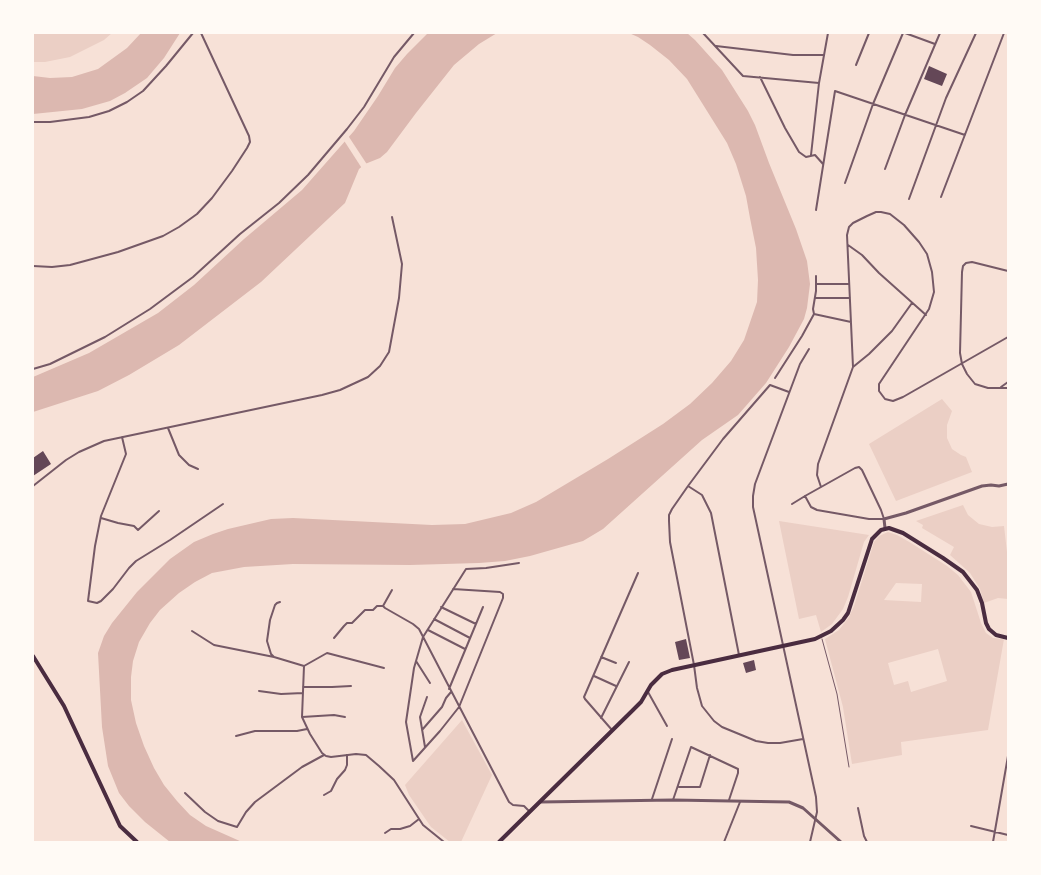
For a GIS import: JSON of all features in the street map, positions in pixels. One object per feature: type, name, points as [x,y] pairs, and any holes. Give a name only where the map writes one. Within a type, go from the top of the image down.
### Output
[{"type":"main road","points":[[499,842],[637,706],[662,674],[822,637],[836,627],[846,616],[852,603],[872,539],[877,532],[885,528],[903,533],[963,572],[977,590],[989,629],[996,635],[1008,638]]},
{"type":"main road","points":[[33,656],[64,706],[120,825],[136,842]]},
{"type":"street","points":[[33,122],[89,117],[127,102],[143,91],[193,33]]},
{"type":"street","points":[[33,266],[70,265],[152,240],[179,227],[191,220],[212,198],[244,154],[250,142],[248,131],[201,33]]},
{"type":"street","points":[[33,369],[50,364],[105,337],[150,309],[193,277],[240,234],[279,203],[308,175],[347,129],[364,107],[394,57],[414,33]]},
{"type":"street","points":[[703,33],[743,76],[819,83]]},
{"type":"street","points":[[811,154],[819,83],[828,33]]},
{"type":"street","points":[[856,65],[869,33]]},
{"type":"street","points":[[845,183],[873,104],[904,33],[935,44]]},
{"type":"street","points":[[885,169],[940,33]]},
{"type":"street","points":[[909,199],[950,90],[976,33]]},
{"type":"street","points":[[941,197],[1004,33]]},
{"type":"street","points":[[716,46],[793,55],[824,55]]},
{"type":"street","points":[[760,78],[799,152],[806,157],[811,154]]},
{"type":"street","points":[[816,210],[836,91],[965,135]]},
{"type":"street","points":[[811,154],[824,165]]},
{"type":"street","points":[[821,487],[817,475],[818,464],[853,367],[847,235],[849,227],[867,216],[885,212],[904,225],[924,249],[931,267],[934,291],[932,303],[879,384],[879,391],[888,401],[903,397],[1008,337]]},
{"type":"street","points":[[34,484],[79,452],[104,441],[331,393],[360,382],[375,372],[385,359],[391,344],[402,280],[392,217]]},
{"type":"street","points":[[848,245],[862,255],[926,315]]},
{"type":"street","points":[[1008,270],[975,262],[968,262],[963,266],[960,353],[969,379],[975,384],[983,387],[1008,388]]},
{"type":"street","points":[[775,378],[814,314],[816,276]]},
{"type":"street","points":[[816,284],[849,284]]},
{"type":"street","points":[[815,298],[850,298]]},
{"type":"street","points":[[853,367],[892,331],[912,303]]},
{"type":"street","points":[[814,314],[851,322]]},
{"type":"street","points":[[808,349],[789,392],[755,484],[753,507],[816,797],[816,818],[810,842]]},
{"type":"street","points":[[999,388],[1008,382]]},
{"type":"street","points":[[789,392],[770,385],[723,439],[688,486],[672,509],[669,521],[670,542],[702,706],[722,727],[749,739],[768,743],[803,739]]},
{"type":"street","points":[[168,428],[178,455],[189,465],[198,469]]},
{"type":"street","points":[[122,437],[126,454],[101,518],[88,601],[97,603],[113,589],[136,561],[223,504]]},
{"type":"street","points":[[792,504],[859,467],[881,510],[885,528]]},
{"type":"street","points":[[804,496],[811,507],[817,510],[869,519],[884,519],[982,486],[1008,484]]},
{"type":"street","points":[[688,486],[702,495],[711,513],[740,655]]},
{"type":"street","points":[[101,518],[118,524],[134,526],[138,530],[159,511]]},
{"type":"street","points":[[453,589],[500,592],[503,596],[459,707],[413,761],[406,722],[416,661],[423,637],[441,607],[453,589],[465,571],[519,564]]},
{"type":"street","points":[[612,730],[584,698],[638,573]]},
{"type":"street","points":[[383,606],[392,590]]},
{"type":"street","points":[[274,657],[267,641],[275,605],[280,603]]},
{"type":"street","points":[[334,638],[347,623],[352,623],[365,610],[373,610],[377,606],[383,606],[415,626],[423,637],[509,802],[513,805],[524,806],[530,812]]},
{"type":"street","points":[[441,607],[476,624]]},
{"type":"street","points":[[422,730],[442,707],[483,607]]},
{"type":"street","points":[[434,619],[470,638]]},
{"type":"street","points":[[427,630],[465,649]]},
{"type":"street","points":[[192,632],[214,645],[274,657],[304,666],[327,653],[384,668]]},
{"type":"street","points":[[601,657],[616,663]]},
{"type":"street","points":[[416,661],[430,683]]},
{"type":"street","points":[[601,718],[629,662]]},
{"type":"street","points":[[304,666],[302,717],[324,755],[331,757],[363,754],[380,766],[394,780],[427,829],[444,842]]},
{"type":"street","points":[[593,675],[616,686]]},
{"type":"street","points":[[303,687],[351,686]]},
{"type":"street","points":[[259,691],[281,694],[303,693]]},
{"type":"street","points":[[648,691],[666,726]]},
{"type":"street","points":[[425,747],[420,717],[427,697]]},
{"type":"street","points":[[302,717],[334,715],[345,717]]},
{"type":"street","points":[[236,736],[255,731],[308,729]]},
{"type":"street","points":[[652,800],[672,739]]},
{"type":"street","points":[[673,800],[691,747],[739,770],[728,802]]},
{"type":"street","points":[[185,793],[218,821],[237,827],[255,802],[302,767],[324,755]]},
{"type":"street","points":[[324,795],[331,791],[345,770],[347,755]]},
{"type":"street","points":[[677,787],[700,787],[710,755]]},
{"type":"street","points":[[993,842],[1008,756]]},
{"type":"street","points":[[540,802],[652,800],[789,802],[799,805],[816,818],[841,842]]},
{"type":"street","points":[[724,842],[740,802]]},
{"type":"street","points":[[858,808],[867,842]]},
{"type":"street","points":[[385,833],[391,829],[410,826],[419,819]]},
{"type":"street","points":[[971,826],[1008,835]]},
{"type":"lane","points":[[822,637],[837,694],[849,767]]},
{"type":"shaded area","points":[[33,33],[112,33],[104,40],[70,57],[33,62]]},
{"type":"shaded area","points":[[141,33],[180,33],[164,58],[147,78],[110,101],[82,109],[33,114],[33,76],[72,77],[98,69],[127,48]]},
{"type":"shaded area","points":[[428,33],[497,33],[479,44],[454,65],[387,152],[359,169],[345,203],[261,282],[179,345],[129,375],[98,391],[33,412],[33,377],[89,353],[158,313],[194,285],[302,190],[354,131],[395,68]]},
{"type":"shaded area","points":[[629,33],[687,33],[722,70],[748,111],[807,261],[810,284],[807,308],[804,319],[789,347],[766,383],[738,415],[702,440],[603,529],[583,541],[530,556],[479,563],[293,564],[244,567],[212,573],[179,593],[160,610],[139,642],[131,677],[131,700],[136,723],[154,768],[177,801],[190,815],[206,826],[242,842],[170,842],[129,806],[119,793],[108,766],[102,727],[98,653],[112,623],[137,592],[170,559],[194,542],[213,534],[271,519],[293,518],[432,525],[465,524],[511,513],[536,502],[608,459],[690,404],[731,361],[744,340],[757,302],[758,280],[756,248],[746,196],[736,164],[727,143],[687,79],[669,60],[650,45]]},
{"type":"shaded area","points":[[942,399],[952,411],[947,425],[947,438],[952,449],[966,457],[972,472],[896,501],[869,444]]},
{"type":"shaded area","points":[[963,505],[968,515],[979,524],[992,527],[1004,526],[1008,599],[998,598],[984,603],[980,589],[970,573],[950,555],[954,547],[922,528],[923,525],[916,521]]},
{"type":"shaded area","points":[[779,521],[869,535],[864,542],[843,609],[832,624],[821,632],[816,615],[799,619]]},
{"type":"shaded area","points":[[888,532],[897,535],[958,575],[971,592],[986,633],[993,638],[1004,639],[988,730],[901,742],[902,755],[852,764],[843,707],[825,639],[839,630],[849,617],[874,542],[879,536]],"holes":[[[896,583],[922,584],[921,602],[884,600]],[[938,649],[947,681],[911,692],[908,681],[894,685],[888,663]]]},
{"type":"shaded area","points":[[462,720],[492,775],[461,842],[450,842],[431,827],[409,795],[405,785]]},
{"type":"pier","points":[[347,134],[368,166],[363,170],[343,139]]},
{"type":"building","points":[[929,66],[947,74],[942,86],[924,79]]},
{"type":"building","points":[[43,451],[51,464],[33,476],[33,458]]},
{"type":"building","points":[[686,639],[690,658],[679,660],[675,642]]},
{"type":"building","points":[[754,660],[756,670],[746,673],[743,663]]}]
